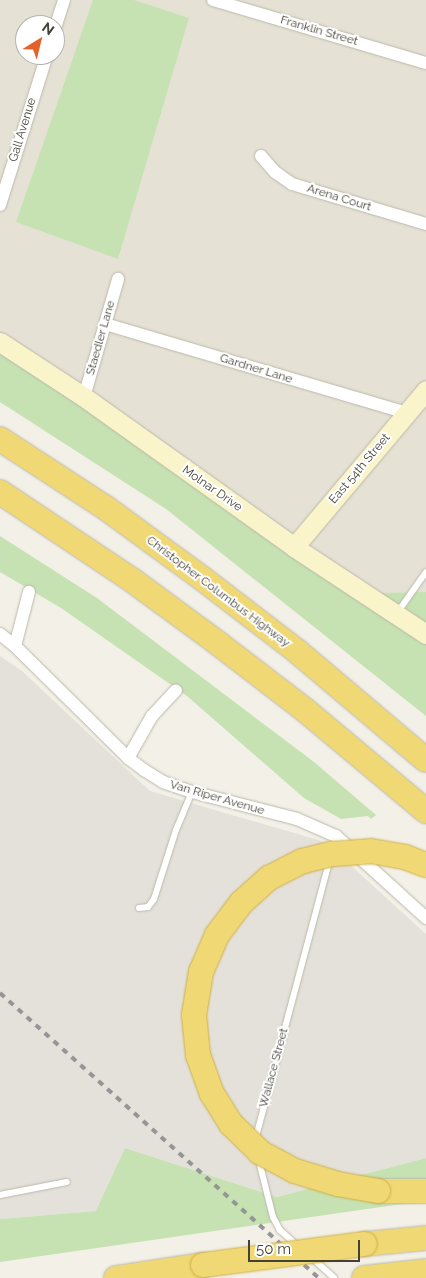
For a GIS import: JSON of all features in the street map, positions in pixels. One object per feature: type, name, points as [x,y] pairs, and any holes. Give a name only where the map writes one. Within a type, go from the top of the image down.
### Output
[{"type":"highway","name":"Christopher Columbus Highway","points":[[0,439],[155,543],[250,614],[426,760]]},
{"type":"highway","points":[[0,492],[125,575],[219,644],[305,710],[426,811]]},
{"type":"highway","points":[[340,687],[426,737]]},
{"type":"highway","points":[[426,865],[405,857],[371,851],[332,854],[303,861],[269,878],[240,903],[217,935],[201,972],[194,1015],[198,1055],[212,1094],[237,1129],[260,1152],[295,1171],[338,1184],[378,1190],[426,1191]]},
{"type":"highway","points":[[116,1278],[365,1244],[426,1238]]},
{"type":"highway","points":[[368,1278],[426,1271]]},
{"type":"street","points":[[59,15],[64,0]]},
{"type":"street","name":"Franklin Street","points":[[213,0],[426,63]]},
{"type":"street","name":"Gall Avenue","points":[[0,205],[43,65]]},
{"type":"street","name":"Arena Court","points":[[261,156],[275,172],[292,184],[426,224]]},
{"type":"street","name":"Staedler Lane","points":[[84,397],[118,279]]},
{"type":"street","name":"Gardner Lane","points":[[105,324],[407,413]]},
{"type":"street","name":"Molnar Drive","points":[[0,342],[84,397],[294,547],[426,634]]},
{"type":"street","name":"East 54th Street","points":[[294,547],[426,390]]},
{"type":"street","points":[[15,646],[29,592]]},
{"type":"street","name":"Van Riper Avenue","points":[[0,634],[15,646],[128,758],[163,782],[192,792],[297,820],[336,836],[426,918]]},
{"type":"street","points":[[128,758],[152,716],[176,690]]},
{"type":"lane","points":[[396,614],[426,572]]},
{"type":"lane","points":[[139,908],[148,907],[154,899],[176,830],[192,792]]},
{"type":"lane","name":"Wallace Street","points":[[334,1278],[280,1230],[273,1217],[258,1159],[257,1133],[336,836]]},
{"type":"lane","points":[[0,1195],[66,1182]]},
{"type":"shaded area","points":[[0,0],[426,0],[426,592],[364,593],[0,352]]},
{"type":"shaded area","points":[[0,656],[22,671],[150,791],[325,842],[426,934],[426,1158],[277,1197],[125,1148],[97,1211],[0,1219]]},
{"type":"green space","points":[[93,0],[134,0],[189,18],[118,259],[16,222]]},
{"type":"green space","points":[[0,352],[364,593],[426,592],[426,716],[166,509],[0,402]]},
{"type":"green space","points":[[0,536],[97,598],[314,762],[376,815],[371,819],[368,816],[341,819],[304,798],[187,696],[61,608],[0,572]]},
{"type":"green space","points":[[125,1148],[277,1197],[426,1158],[426,1203],[395,1205],[0,1262],[0,1219],[96,1211]]},
{"type":"railway","points":[[0,993],[319,1278]]}]
